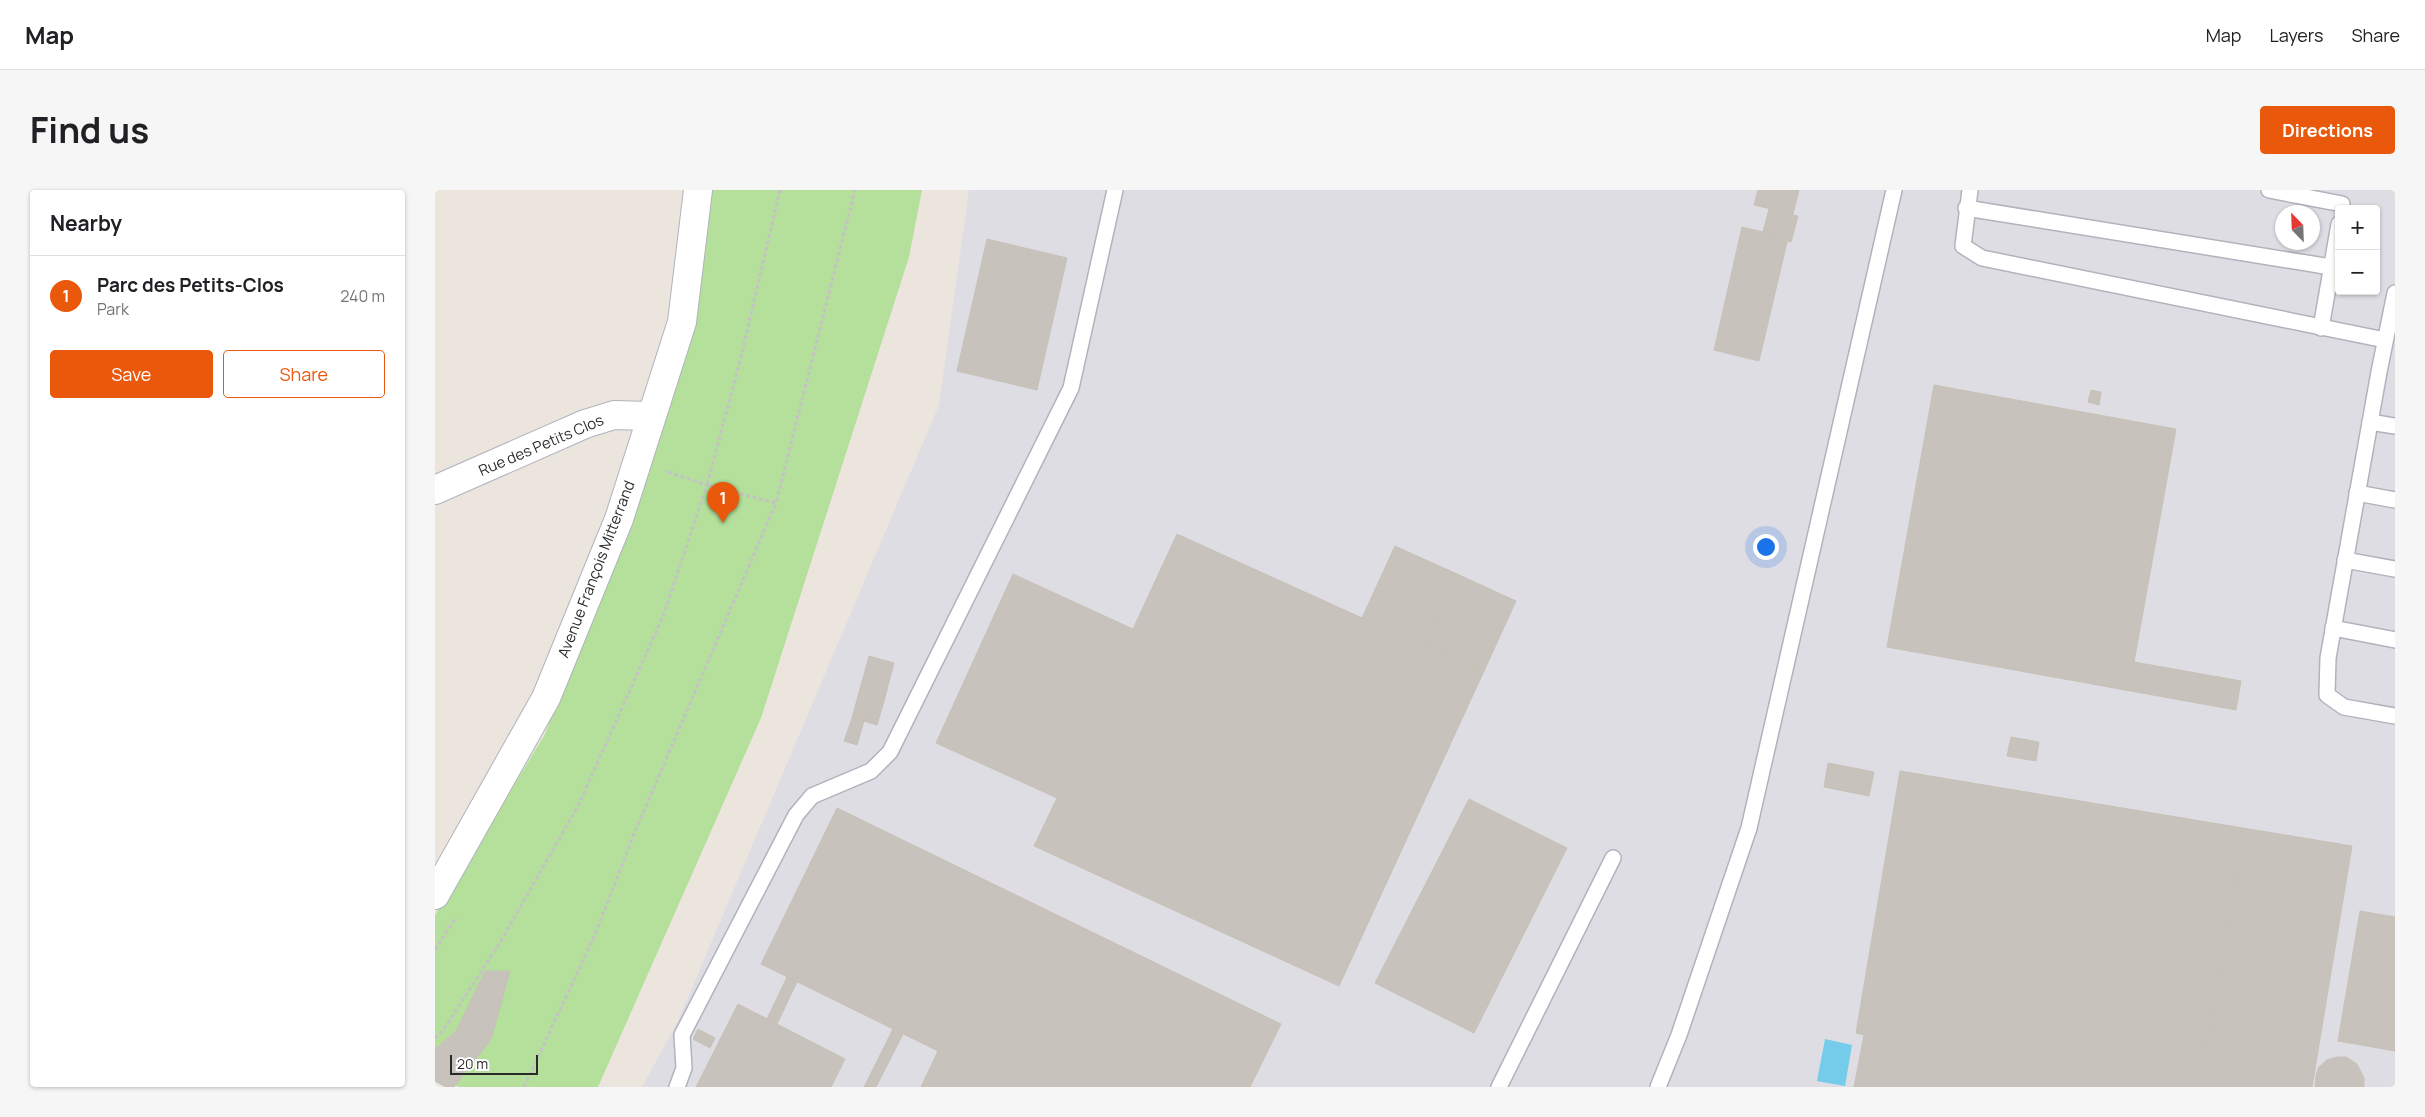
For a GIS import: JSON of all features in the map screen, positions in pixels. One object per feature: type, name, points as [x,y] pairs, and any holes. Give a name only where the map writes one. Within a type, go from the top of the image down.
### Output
[{"type":"street","name":"Avenue François Mitterrand","points":[[435,895],[546,698],[619,519],[682,322],[698,190]]},
{"type":"street","name":"Rue des Petits Clos","points":[[435,490],[585,424],[614,415],[651,416]]},
{"type":"lane","points":[[677,1087],[684,1068],[682,1036],[795,815],[812,796],[871,771],[890,752],[1029,476],[1071,388],[1115,190]]},
{"type":"lane","points":[[1658,1087],[1679,1035],[1749,828],[1894,190]]},
{"type":"lane","points":[[1970,190],[1963,246],[1982,258],[2321,328],[2389,338]]},
{"type":"lane","points":[[2269,190],[2343,201]]},
{"type":"lane","points":[[1967,208],[2331,268]]},
{"type":"lane","points":[[2321,328],[2335,246]]},
{"type":"lane","points":[[2395,293],[2389,338],[2370,422],[2333,628],[2328,658],[2327,695],[2344,707],[2395,716]]},
{"type":"lane","points":[[2370,422],[2395,426]]},
{"type":"lane","points":[[2357,493],[2395,500]]},
{"type":"lane","points":[[2345,560],[2395,569]]},
{"type":"lane","points":[[2333,628],[2395,640]]},
{"type":"lane","points":[[1499,1087],[1613,858]]},
{"type":"path","points":[[435,1038],[442,1032],[501,941],[579,804],[663,616],[707,485],[740,361],[781,190]]},
{"type":"path","points":[[523,1087],[593,939],[636,829],[776,503],[855,190]]},
{"type":"path","points":[[707,485],[776,503]]},
{"type":"shaded area","points":[[969,190],[2395,190],[2395,1087],[642,1087],[677,1023],[939,405]]},
{"type":"green space","points":[[699,190],[922,190],[909,257],[761,718],[598,1087],[459,1087],[435,1076],[435,915],[545,734],[692,328]]},
{"type":"water","points":[[1825,1039],[1852,1045],[1845,1086],[1817,1081]]},
{"type":"building","points":[[1758,190],[1799,190],[1793,214],[1754,205]]},
{"type":"building","points":[[1769,209],[1798,216],[1791,242],[1787,241],[1788,238],[1763,232]]},
{"type":"building","points":[[1742,227],[1788,238],[1759,361],[1714,350]]},
{"type":"building","points":[[987,239],[1067,258],[1037,390],[957,371]]},
{"type":"building","points":[[1934,385],[2176,429],[2134,662],[2241,681],[2236,710],[1887,647]]},
{"type":"building","points":[[2091,390],[2101,392],[2099,405],[2088,402]]},
{"type":"building","points":[[1177,534],[1362,618],[1395,546],[1457,574],[1425,644],[1484,671],[1339,986],[1034,846],[1057,798],[936,743],[1013,574],[1133,629]]},
{"type":"building","points":[[1457,574],[1516,601],[1484,671],[1425,644]]},
{"type":"building","points":[[869,656],[894,663],[884,701],[870,698],[864,721],[852,718]]},
{"type":"building","points":[[870,698],[884,701],[877,725],[864,721]]},
{"type":"building","points":[[852,718],[864,721],[857,745],[844,741]]},
{"type":"building","points":[[2011,737],[2039,742],[2036,761],[2007,756]]},
{"type":"building","points":[[1828,763],[1874,772],[1869,796],[1824,787]]},
{"type":"building","points":[[1900,771],[2243,828],[2199,1087],[1854,1087],[1864,1035],[1856,1033]]},
{"type":"building","points":[[1469,799],[1567,848],[1474,1033],[1375,983]]},
{"type":"building","points":[[837,808],[1281,1024],[1250,1087],[921,1087],[938,1051],[761,964]]},
{"type":"building","points":[[2243,828],[2352,846],[2312,1087],[2199,1087]]},
{"type":"building","points":[[2360,911],[2395,917],[2395,1051],[2338,1041]]},
{"type":"building","points":[[485,971],[510,971],[491,1040],[454,1087],[446,1087],[435,1081],[435,1049],[456,1031]]},
{"type":"building","points":[[787,977],[797,982],[777,1024],[767,1019]]},
{"type":"building","points":[[738,1004],[845,1059],[831,1087],[696,1087]]},
{"type":"building","points":[[698,1029],[715,1038],[710,1048],[693,1039]]},
{"type":"building","points":[[893,1029],[903,1034],[876,1087],[864,1087]]},
{"type":"building","points":[[2346,1057],[2357,1064],[2364,1078],[2364,1087],[2315,1087],[2319,1067],[2327,1060]]},
{"type":"place","name":"Parc des Petits-Clos","points":[[723,523]]}]
